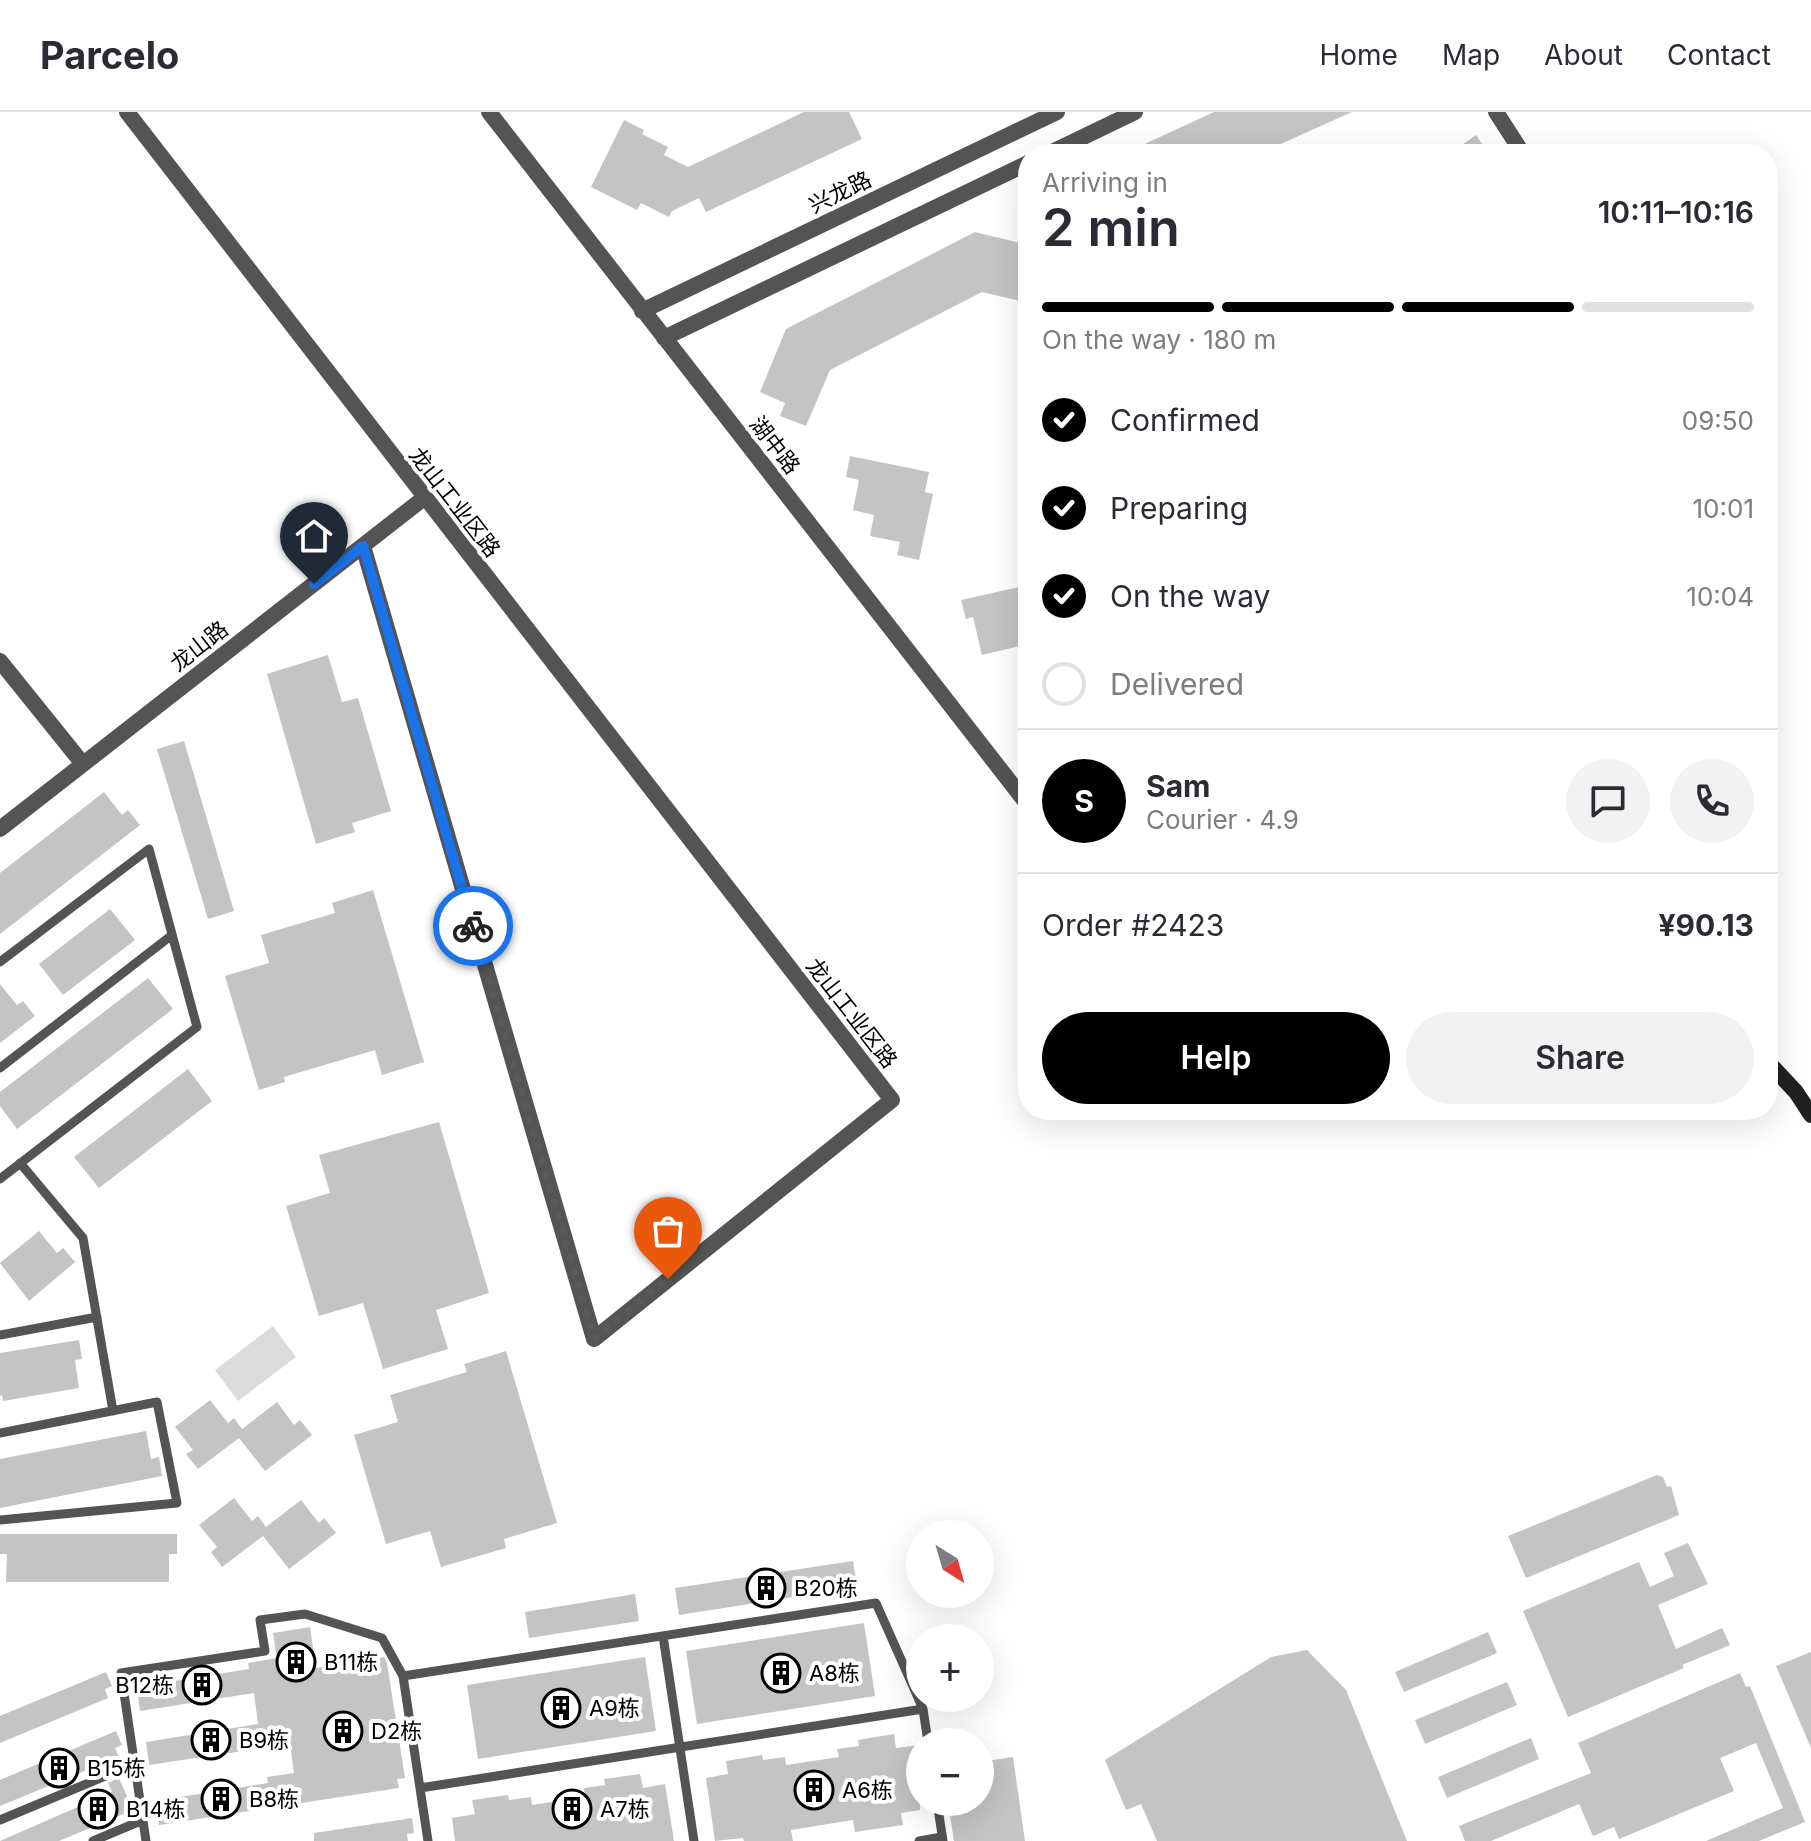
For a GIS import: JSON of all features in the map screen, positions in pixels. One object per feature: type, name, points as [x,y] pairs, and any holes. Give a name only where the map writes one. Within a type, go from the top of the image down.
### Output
[{"type":"street","name":"龙山工业区路","points":[[127,112],[892,1100],[594,1339],[363,546]]},
{"type":"street","name":"湖中路","points":[[489,112],[1018,792]]},
{"type":"street","name":"兴龙路","points":[[642,311],[1057,112]]},
{"type":"street","points":[[1069,144],[1135,112]]},
{"type":"street","points":[[1496,112],[1517,144]]},
{"type":"street","points":[[664,338],[1018,168]]},
{"type":"street","name":"龙山路","points":[[0,829],[424,498]]},
{"type":"street","points":[[0,661],[83,764]]},
{"type":"street","points":[[1778,1073],[1811,1115]]},
{"type":"lane","points":[[0,962],[149,849],[197,1027],[0,1179]]},
{"type":"lane","points":[[0,1068],[172,935]]},
{"type":"lane","points":[[20,1163],[83,1238],[113,1411]]},
{"type":"lane","points":[[0,1335],[97,1317]]},
{"type":"lane","points":[[0,1433],[157,1402],[177,1503],[0,1520]]},
{"type":"lane","points":[[403,1676],[876,1603],[906,1671]]},
{"type":"lane","points":[[146,1841],[121,1673],[265,1651],[260,1620],[305,1614],[382,1638],[403,1676],[428,1841]]},
{"type":"lane","points":[[663,1636],[694,1841]]},
{"type":"lane","points":[[420,1788],[906,1712]]},
{"type":"lane","points":[[0,1820],[134,1764]]},
{"type":"lane","points":[[919,1841],[942,1839],[939,1816]]},
{"type":"lane","points":[[93,1841],[143,1820]]},
{"type":"shaded area","points":[[273,1326],[296,1357],[238,1401],[215,1370]]},
{"type":"building","points":[[804,112],[849,112],[862,139],[706,212],[699,198],[672,211],[669,217],[641,203],[637,210],[591,187],[624,120],[644,130],[642,134],[668,147],[664,155],[688,167]]},
{"type":"building","points":[[1214,112],[1352,112],[1280,144],[1145,144]]},
{"type":"building","points":[[1476,135],[1482,144],[1463,144]]},
{"type":"building","points":[[975,232],[1018,243],[1018,301],[982,292],[830,370],[806,426],[780,416],[785,403],[760,392],[786,329]]},
{"type":"building","points":[[850,456],[929,472],[925,492],[933,494],[919,560],[897,555],[900,542],[870,536],[874,515],[853,510],[859,480],[846,477]]},
{"type":"building","points":[[1018,587],[1018,646],[982,655],[973,617],[966,619],[961,600]]},
{"type":"building","points":[[328,655],[342,702],[358,698],[391,811],[352,823],[355,832],[316,844],[267,674]]},
{"type":"building","points":[[184,741],[234,911],[208,919],[157,749]]},
{"type":"building","points":[[104,792],[122,815],[128,810],[140,825],[0,934],[0,873]]},
{"type":"building","points":[[373,890],[424,1062],[382,1075],[375,1050],[284,1077],[285,1082],[259,1090],[225,976],[269,963],[261,935],[335,913],[332,903]]},
{"type":"building","points":[[110,909],[135,940],[63,995],[39,964]]},
{"type":"building","points":[[148,978],[173,1009],[17,1129],[0,1106],[0,1092]]},
{"type":"building","points":[[0,984],[17,1005],[23,1001],[35,1016],[0,1043]]},
{"type":"building","points":[[188,1069],[212,1101],[99,1188],[74,1157]]},
{"type":"building","points":[[439,1122],[489,1293],[436,1310],[448,1349],[383,1369],[363,1303],[319,1316],[286,1206],[330,1193],[319,1155]]},
{"type":"building","points":[[39,1231],[57,1253],[63,1248],[75,1262],[29,1301],[0,1263]]},
{"type":"building","points":[[79,1340],[82,1359],[75,1360],[79,1388],[3,1401],[0,1396],[0,1353]]},
{"type":"building","points":[[506,1351],[557,1523],[504,1539],[506,1548],[441,1567],[430,1531],[386,1544],[354,1435],[398,1422],[390,1395],[467,1372],[464,1364]]},
{"type":"building","points":[[210,1400],[228,1423],[234,1418],[242,1429],[277,1402],[294,1425],[300,1420],[312,1435],[265,1471],[239,1438],[198,1469],[186,1454],[193,1450],[175,1427]]},
{"type":"building","points":[[146,1431],[151,1459],[159,1457],[162,1476],[0,1508],[0,1459]]},
{"type":"building","points":[[1657,1475],[1663,1477],[1667,1487],[1671,1486],[1679,1515],[1526,1578],[1508,1536]]},
{"type":"building","points":[[234,1498],[252,1521],[258,1516],[266,1527],[301,1500],[319,1523],[324,1518],[336,1533],[289,1569],[263,1536],[222,1567],[211,1552],[217,1547],[199,1525]]},
{"type":"building","points":[[0,1534],[177,1534],[177,1554],[169,1554],[169,1582],[6,1582],[7,1554],[0,1554]]},
{"type":"building","points":[[1688,1543],[1708,1584],[1658,1605],[1676,1649],[1722,1628],[1730,1645],[1568,1717],[1523,1611],[1639,1562],[1650,1587],[1674,1576],[1664,1553]]},
{"type":"building","name":"B20栋","points":[[853,1561],[857,1587],[679,1615],[675,1588]]},
{"type":"building","points":[[635,1594],[639,1621],[529,1638],[525,1612]]},
{"type":"building","name":"A8栋","points":[[864,1623],[875,1696],[697,1724],[686,1651]]},
{"type":"building","points":[[310,1627],[316,1668],[384,1657],[405,1778],[397,1779],[399,1788],[159,1825],[155,1801],[268,1783],[267,1777],[294,1773],[290,1744],[149,1765],[146,1742],[258,1724],[254,1693],[140,1711],[137,1687],[249,1669],[248,1663],[277,1658],[273,1633]]},
{"type":"building","points":[[1488,1632],[1497,1653],[1404,1692],[1395,1672]]},
{"type":"building","points":[[1307,1650],[1346,1690],[1407,1841],[1157,1841],[1141,1804],[1126,1810],[1105,1760],[1271,1657]]},
{"type":"building","points":[[1811,1652],[1811,1748],[1776,1666]]},
{"type":"building","name":"A9栋","points":[[645,1657],[656,1731],[478,1759],[467,1685]]},
{"type":"building","points":[[106,1672],[112,1686],[105,1689],[108,1698],[0,1743],[0,1716]]},
{"type":"building","points":[[1740,1673],[1746,1687],[1750,1686],[1805,1822],[1759,1841],[1706,1841],[1783,1808],[1756,1743],[1720,1758],[1734,1791],[1619,1839],[1614,1827],[1593,1836],[1579,1804],[1491,1841],[1465,1841],[1459,1826],[1591,1773],[1578,1743]]},
{"type":"building","points":[[1507,1682],[1517,1705],[1425,1744],[1415,1720]]},
{"type":"building","name":"B15栋","points":[[116,1731],[122,1745],[115,1748],[119,1757],[112,1760],[114,1764],[101,1769],[99,1765],[0,1806],[0,1780]]},
{"type":"building","name":"A6栋","points":[[894,1734],[896,1748],[906,1747],[906,1812],[901,1813],[903,1825],[855,1832],[853,1820],[791,1830],[793,1841],[744,1841],[743,1838],[715,1841],[706,1778],[728,1774],[726,1761],[762,1755],[763,1760],[785,1757],[786,1765],[839,1757],[837,1749],[859,1746],[858,1740]]},
{"type":"building","points":[[1531,1738],[1539,1759],[1447,1798],[1438,1777]]},
{"type":"building","points":[[1013,1757],[1025,1841],[954,1841],[950,1816],[994,1816],[994,1760]]},
{"type":"building","name":"A7栋","points":[[640,1774],[643,1788],[665,1784],[674,1841],[455,1841],[452,1818],[475,1814],[472,1800],[508,1795],[509,1800],[531,1797],[532,1805],[585,1797],[584,1788],[605,1785],[604,1779]]},
{"type":"building","name":"B14栋","points":[[119,1778],[133,1810],[59,1841],[0,1841],[112,1792],[108,1783]]},
{"type":"building","points":[[412,1818],[414,1833],[407,1834],[408,1841],[314,1841],[314,1833]]},
{"type":"way so far","points":[[473,926],[594,1339],[668,1279]]},
{"type":"place","name":"B20栋","points":[[766,1588]]},
{"type":"place","name":"B11栋","points":[[296,1662]]},
{"type":"place","name":"A8栋","points":[[781,1673]]},
{"type":"place","name":"B12栋","points":[[202,1685]]},
{"type":"place","name":"A9栋","points":[[561,1708]]},
{"type":"place","name":"D2栋","points":[[343,1731]]},
{"type":"place","name":"B9栋","points":[[211,1740]]},
{"type":"place","name":"B15栋","points":[[59,1768]]},
{"type":"place","name":"A6栋","points":[[814,1790]]},
{"type":"place","name":"B8栋","points":[[221,1799]]},
{"type":"place","name":"B14栋","points":[[98,1809]]},
{"type":"place","name":"A7栋","points":[[572,1809]]},
{"type":"route","points":[[314,584],[363,546],[473,926]]}]
